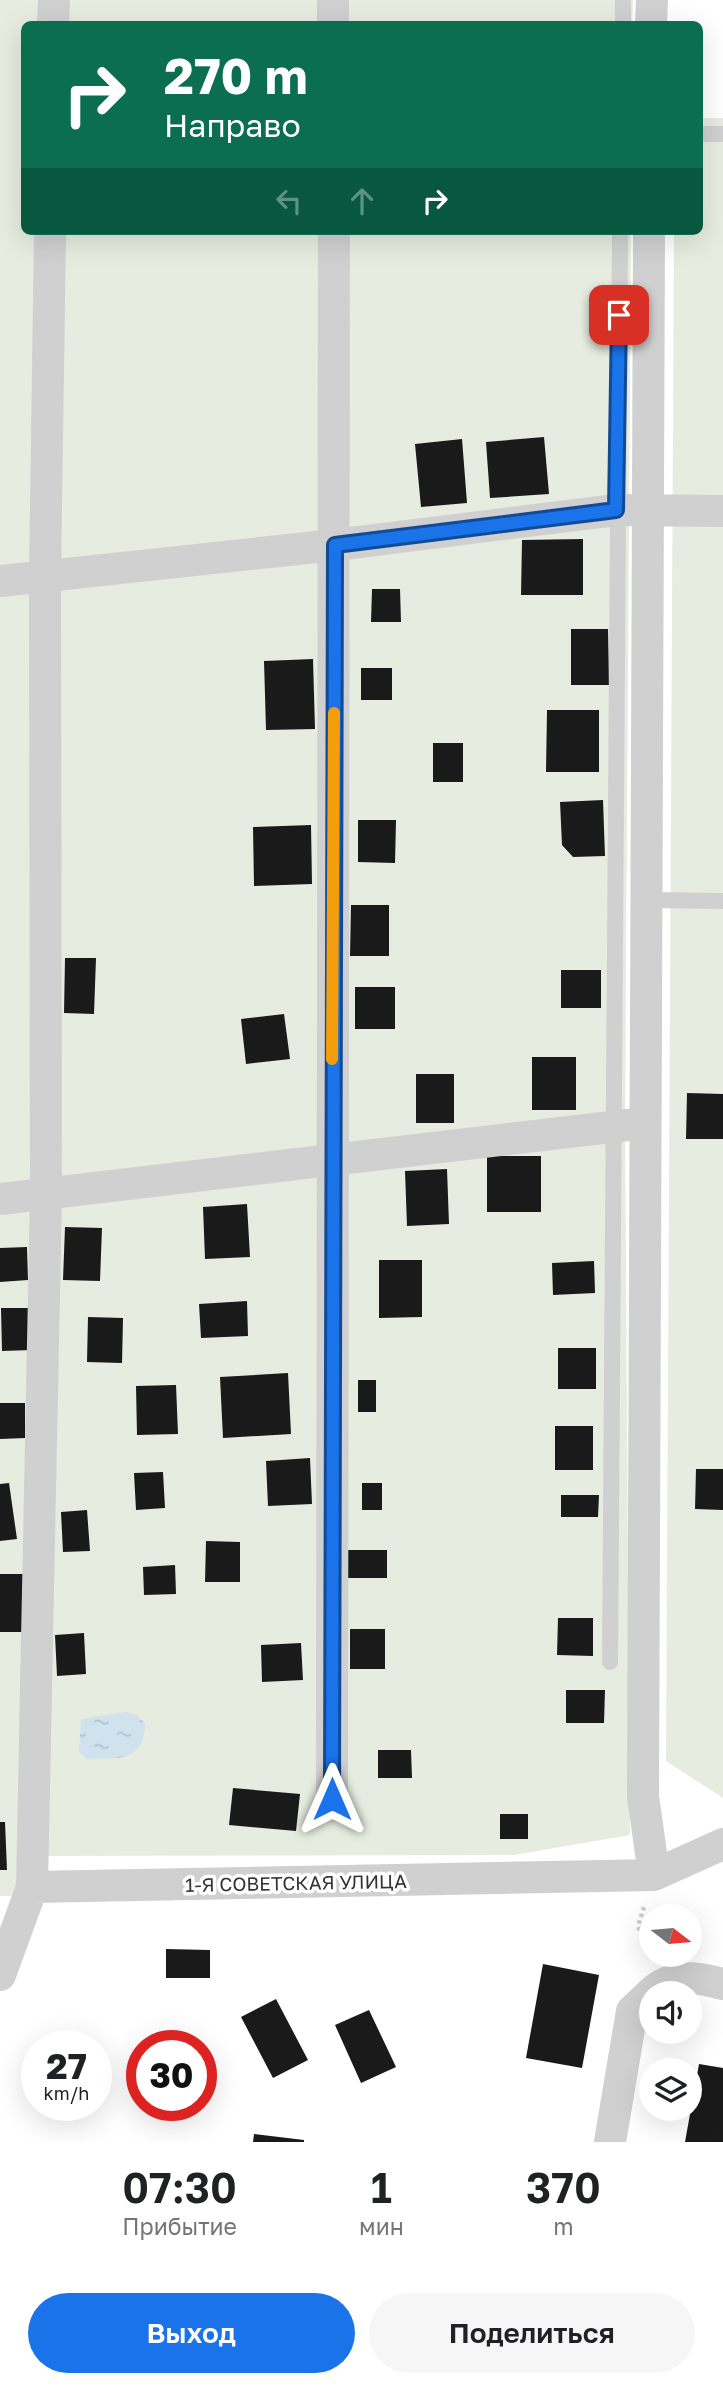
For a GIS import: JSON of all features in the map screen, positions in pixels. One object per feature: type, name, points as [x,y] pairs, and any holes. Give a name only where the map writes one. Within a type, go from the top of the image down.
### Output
[{"type":"street","points":[[53,21],[54,0]]},
{"type":"street","points":[[333,0],[333,21]]},
{"type":"street","points":[[651,21],[652,0]]},
{"type":"street","points":[[0,1975],[32,1887],[46,1194],[45,577],[50,235]]},
{"type":"street","points":[[332,1799],[334,235]]},
{"type":"street","points":[[649,235],[643,1796],[654,1875],[723,1844]]},
{"type":"street","points":[[0,581],[335,545],[616,510],[723,512]]},
{"type":"street","points":[[0,1199],[645,1123]]},
{"type":"street","name":"1-Я СОВЕТСКАЯ УЛИЦА","points":[[32,1887],[654,1875]]},
{"type":"street","points":[[679,1981],[691,1976],[723,1984]]},
{"type":"street","points":[[610,2142],[632,2011],[639,2005]]},
{"type":"lane","points":[[623,0],[623,21]]},
{"type":"lane","points":[[703,134],[723,134]]},
{"type":"lane","points":[[610,1662],[620,235]]},
{"type":"lane","points":[[646,900],[723,901]]},
{"type":"path","points":[[652,1981],[638,1926],[654,1875]]},
{"type":"shaded area","points":[[0,0],[633,0],[632,21],[21,21],[21,235],[631,235],[625,1125],[630,1835],[514,1855],[29,1856],[13,1896],[0,1896]]},
{"type":"shaded area","points":[[703,118],[723,118],[723,1798],[666,1761],[674,235],[703,235]]},
{"type":"water","points":[[125,1712],[136,1715],[145,1723],[140,1745],[134,1752],[119,1758],[87,1759],[79,1752],[81,1719]]},
{"type":"building","points":[[544,437],[549,494],[490,498],[486,442]]},
{"type":"building","points":[[462,439],[467,503],[421,507],[415,444]]},
{"type":"building","points":[[583,539],[583,595],[521,595],[522,540]]},
{"type":"building","points":[[372,589],[400,589],[401,622],[371,622]]},
{"type":"building","points":[[571,629],[608,629],[609,685],[571,685]]},
{"type":"building","points":[[313,659],[315,729],[266,730],[264,661]]},
{"type":"building","points":[[361,668],[392,668],[392,700],[361,700]]},
{"type":"building","points":[[547,710],[599,710],[599,772],[546,772]]},
{"type":"building","points":[[433,743],[463,743],[463,782],[433,782]]},
{"type":"building","points":[[603,800],[605,856],[573,857],[562,845],[560,802]]},
{"type":"building","points":[[358,820],[396,820],[395,863],[358,862]]},
{"type":"building","points":[[311,825],[312,884],[254,886],[253,827]]},
{"type":"building","points":[[351,905],[389,905],[389,956],[350,956]]},
{"type":"building","points":[[65,958],[96,958],[94,1014],[64,1013]]},
{"type":"building","points":[[561,970],[601,970],[601,1008],[561,1008]]},
{"type":"building","points":[[355,987],[395,987],[395,1029],[355,1029]]},
{"type":"building","points":[[284,1014],[290,1059],[246,1064],[241,1019]]},
{"type":"building","points":[[532,1057],[576,1057],[576,1110],[532,1110]]},
{"type":"building","points":[[416,1074],[454,1074],[454,1123],[416,1123]]},
{"type":"building","points":[[687,1093],[723,1094],[723,1139],[686,1139]]},
{"type":"building","points":[[487,1156],[541,1156],[541,1212],[487,1212]]},
{"type":"building","points":[[447,1169],[449,1224],[407,1226],[405,1171]]},
{"type":"building","points":[[247,1204],[250,1257],[205,1259],[203,1207]]},
{"type":"building","points":[[65,1227],[102,1228],[100,1281],[63,1280]]},
{"type":"building","points":[[27,1247],[28,1280],[0,1282],[0,1248]]},
{"type":"building","points":[[379,1260],[422,1260],[422,1317],[379,1318]]},
{"type":"building","points":[[594,1261],[595,1293],[553,1295],[552,1263]]},
{"type":"building","points":[[247,1301],[248,1336],[201,1338],[199,1304]]},
{"type":"building","points":[[1,1308],[31,1308],[32,1350],[2,1351]]},
{"type":"building","points":[[88,1317],[123,1318],[122,1363],[87,1362]]},
{"type":"building","points":[[558,1348],[596,1348],[596,1389],[558,1389]]},
{"type":"building","points":[[288,1373],[291,1434],[223,1438],[220,1377]]},
{"type":"building","points":[[358,1380],[376,1380],[376,1412],[358,1412]]},
{"type":"building","points":[[176,1385],[178,1434],[137,1435],[136,1386]]},
{"type":"building","points":[[0,1403],[25,1403],[25,1438],[0,1439]]},
{"type":"building","points":[[555,1426],[593,1426],[593,1470],[555,1470]]},
{"type":"building","points":[[310,1458],[312,1504],[268,1506],[266,1461]]},
{"type":"building","points":[[696,1469],[723,1469],[723,1510],[695,1509]]},
{"type":"building","points":[[163,1472],[165,1508],[136,1510],[134,1473]]},
{"type":"building","points":[[9,1483],[17,1539],[0,1541],[0,1484]]},
{"type":"building","points":[[362,1483],[382,1483],[382,1510],[362,1510]]},
{"type":"building","points":[[561,1495],[599,1495],[598,1517],[561,1517]]},
{"type":"building","points":[[87,1510],[90,1551],[63,1552],[61,1512]]},
{"type":"building","points":[[206,1541],[240,1542],[240,1582],[205,1582]]},
{"type":"building","points":[[347,1550],[387,1550],[387,1578],[347,1578]]},
{"type":"building","points":[[175,1565],[176,1594],[144,1595],[143,1567]]},
{"type":"building","points":[[0,1574],[23,1574],[23,1632],[0,1632]]},
{"type":"building","points":[[558,1618],[593,1618],[593,1656],[557,1655]]},
{"type":"building","points":[[350,1629],[385,1629],[385,1669],[350,1669]]},
{"type":"building","points":[[84,1633],[86,1674],[57,1676],[55,1635]]},
{"type":"building","points":[[301,1643],[303,1680],[262,1682],[261,1645]]},
{"type":"building","points":[[566,1690],[605,1690],[604,1723],[566,1723]]},
{"type":"building","points":[[378,1750],[411,1750],[412,1778],[378,1778]]},
{"type":"building","points":[[233,1788],[300,1794],[296,1831],[229,1825]]},
{"type":"building","points":[[500,1814],[528,1814],[528,1839],[500,1839]]},
{"type":"building","points":[[0,1822],[5,1822],[7,1870],[0,1870]]},
{"type":"building","points":[[166,1949],[210,1950],[210,1978],[166,1978]]},
{"type":"building","points":[[543,1964],[599,1975],[582,2068],[526,2058]]},
{"type":"building","points":[[276,1999],[308,2060],[273,2078],[241,2017]]},
{"type":"building","points":[[369,2010],[396,2067],[361,2083],[335,2025]]},
{"type":"building","points":[[702,2064],[723,2068],[723,2142],[685,2142],[689,2121],[702,2121]]},
{"type":"building","points":[[254,2134],[304,2140],[304,2142],[253,2142]]},
{"type":"slow traffic","points":[[332,1059],[334,713]]},
{"type":"route","points":[[332,1799],[335,545],[616,510],[619,315]]}]
